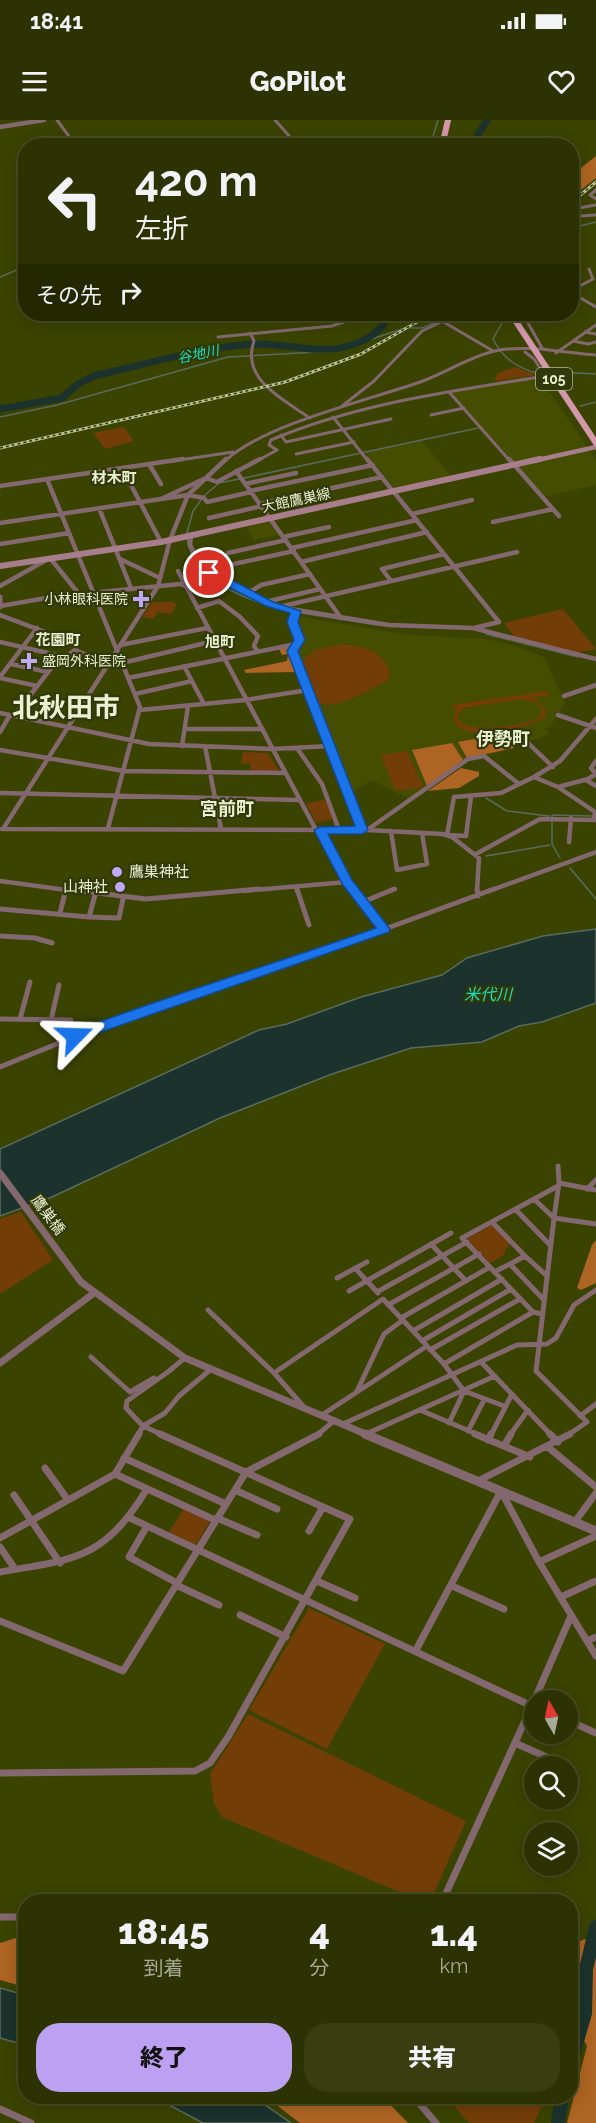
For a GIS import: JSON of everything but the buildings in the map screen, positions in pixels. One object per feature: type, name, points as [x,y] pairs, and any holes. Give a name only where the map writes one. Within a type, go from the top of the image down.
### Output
[{"type":"highway","points":[[444,138],[448,120]]},
{"type":"highway","name":"105","points":[[517,321],[537,352],[548,375],[596,445]]},
{"type":"main road","name":"大館鷹巣線","points":[[0,566],[162,542],[596,445]]},
{"type":"street","points":[[0,127],[44,120]]},
{"type":"street","points":[[57,120],[70,138]]},
{"type":"street","points":[[274,120],[291,138]]},
{"type":"street","points":[[596,190],[590,193],[596,199]]},
{"type":"street","points":[[579,208],[596,205]]},
{"type":"street","points":[[579,214],[596,215]]},
{"type":"street","points":[[579,287],[593,279],[589,269]]},
{"type":"street","points":[[579,296],[596,307]]},
{"type":"street","points":[[218,337],[332,326],[352,321]]},
{"type":"street","points":[[341,407],[374,381],[422,331],[440,321],[467,334],[493,351]]},
{"type":"street","points":[[527,321],[542,348],[596,356]]},
{"type":"street","points":[[0,486],[235,452],[310,418],[424,380],[493,351],[558,351],[596,325]]},
{"type":"street","points":[[585,332],[596,334]]},
{"type":"street","points":[[250,333],[252,345],[248,356],[252,371],[267,386],[310,418]]},
{"type":"street","points":[[573,341],[588,344],[596,342]]},
{"type":"street","points":[[522,350],[534,359],[548,375]]},
{"type":"street","points":[[161,499],[206,478],[217,482],[277,450],[269,445],[271,440],[321,420],[362,408],[489,383],[548,375]]},
{"type":"street","points":[[449,392],[559,516]]},
{"type":"street","points":[[431,415],[464,408]]},
{"type":"street","points":[[317,416],[321,420]]},
{"type":"street","points":[[333,417],[499,622],[473,628]]},
{"type":"street","points":[[281,435],[286,442],[391,419]]},
{"type":"street","points":[[296,454],[354,442]]},
{"type":"street","points":[[1,829],[68,729],[158,586],[170,540],[188,495],[235,452]]},
{"type":"street","points":[[149,464],[161,484]]},
{"type":"street","points":[[0,524],[188,495],[203,498],[207,502],[373,465]]},
{"type":"street","points":[[122,468],[162,542]]},
{"type":"street","points":[[236,471],[341,618]]},
{"type":"street","points":[[242,480],[296,473]]},
{"type":"street","points":[[209,518],[382,477]]},
{"type":"street","points":[[47,479],[140,710],[108,828]]},
{"type":"street","points":[[412,514],[472,500]]},
{"type":"street","points":[[99,508],[131,588]]},
{"type":"street","points":[[493,522],[553,508]]},
{"type":"street","points":[[229,565],[417,520]]},
{"type":"street","points":[[228,553],[329,526]]},
{"type":"street","points":[[302,562],[427,532]]},
{"type":"street","points":[[0,544],[69,533]]},
{"type":"street","points":[[188,536],[201,566],[248,594],[278,607],[295,612],[389,626],[473,628],[596,659]]},
{"type":"street","points":[[278,607],[517,552]]},
{"type":"street","points":[[391,581],[382,569],[444,554]]},
{"type":"street","points":[[0,586],[51,558],[79,594]]},
{"type":"street","points":[[120,559],[160,578]]},
{"type":"street","points":[[178,572],[299,800],[347,882],[384,929]]},
{"type":"street","points":[[248,594],[261,585],[310,574]]},
{"type":"street","points":[[0,597],[0,606],[131,588],[185,586]]},
{"type":"street","points":[[265,602],[320,589]]},
{"type":"street","points":[[197,608],[219,601],[232,610],[247,621],[258,636],[254,646],[258,652]]},
{"type":"street","points":[[295,612],[292,622],[300,640],[293,651],[365,830]]},
{"type":"street","points":[[0,615],[75,643],[77,647],[48,672],[0,732]]},
{"type":"street","points":[[37,686],[0,678],[38,628]]},
{"type":"street","points":[[120,645],[207,628]]},
{"type":"street","points":[[122,663],[214,641]]},
{"type":"street","points":[[0,642],[65,657]]},
{"type":"street","points":[[128,678],[297,644]]},
{"type":"street","points":[[75,650],[107,664]]},
{"type":"street","points":[[10,664],[48,672]]},
{"type":"street","points":[[184,666],[204,704]]},
{"type":"street","points":[[135,694],[192,681]]},
{"type":"street","points":[[564,696],[596,685]]},
{"type":"street","points":[[140,710],[245,700],[308,690]]},
{"type":"street","points":[[182,746],[189,706]]},
{"type":"street","points":[[0,713],[131,741],[272,750],[330,746]]},
{"type":"street","points":[[558,715],[593,727]]},
{"type":"street","points":[[447,835],[454,797],[501,793],[534,777],[554,766],[593,727],[596,719]]},
{"type":"street","points":[[185,729],[260,729]]},
{"type":"street","points":[[528,742],[554,766]]},
{"type":"street","points":[[205,746],[221,829]]},
{"type":"street","points":[[297,748],[322,784],[339,830]]},
{"type":"street","points":[[0,750],[124,771],[285,773]]},
{"type":"street","points":[[365,830],[468,759],[484,756],[519,784]]},
{"type":"street","points":[[558,787],[586,780],[596,774],[591,768],[596,761]]},
{"type":"street","points":[[534,777],[558,787],[595,818]]},
{"type":"street","points":[[586,780],[596,786]]},
{"type":"street","points":[[0,793],[299,800]]},
{"type":"street","points":[[1,829],[365,830],[466,836],[471,796]]},
{"type":"street","points":[[569,842],[571,818]]},
{"type":"street","points":[[476,854],[540,819],[595,818]]},
{"type":"street","points":[[391,831],[397,870],[427,864],[422,833]]},
{"type":"street","points":[[447,835],[479,858],[476,881],[478,896]]},
{"type":"street","points":[[0,1067],[126,1016],[303,959],[596,852]]},
{"type":"street","points":[[0,881],[123,899],[167,898],[347,882]]},
{"type":"street","points":[[296,887],[309,925]]},
{"type":"street","points":[[60,914],[66,889]]},
{"type":"street","points":[[363,902],[395,889]]},
{"type":"street","points":[[88,917],[95,895]]},
{"type":"street","points":[[0,909],[119,918],[123,899]]},
{"type":"street","points":[[0,936],[35,938],[52,943]]},
{"type":"street","points":[[20,1019],[30,982]]},
{"type":"street","points":[[51,1020],[59,985]]},
{"type":"street","points":[[0,1019],[71,1020]]},
{"type":"street","points":[[477,1482],[558,1442],[587,1422],[536,1371],[559,1185],[558,1166]]},
{"type":"street","name":"鷹巣橋","points":[[0,1173],[74,1273],[94,1293],[185,1358],[501,1491],[573,1523],[595,1536]]},
{"type":"street","points":[[587,1189],[596,1180]]},
{"type":"street","points":[[542,1314],[533,1312],[462,1238],[559,1185],[596,1190]]},
{"type":"street","points":[[534,1199],[554,1218],[596,1224]]},
{"type":"street","points":[[516,1210],[551,1245]]},
{"type":"street","points":[[492,1222],[547,1276]]},
{"type":"street","points":[[349,1292],[451,1233]]},
{"type":"street","points":[[377,1292],[466,1242]]},
{"type":"street","points":[[431,1244],[466,1281]]},
{"type":"street","points":[[388,1305],[479,1254]]},
{"type":"street","points":[[356,1393],[384,1334],[402,1319],[466,1281],[525,1256]]},
{"type":"street","points":[[336,1278],[367,1262]]},
{"type":"street","points":[[510,1264],[544,1300]]},
{"type":"street","points":[[355,1268],[444,1364],[464,1391],[504,1406]]},
{"type":"street","points":[[413,1331],[502,1279]]},
{"type":"street","points":[[322,1415],[511,1289]]},
{"type":"street","points":[[0,1621],[42,1636],[123,1671],[246,1472],[339,1422],[453,1376],[517,1345],[547,1344],[556,1338],[574,1305],[596,1290]]},
{"type":"street","points":[[0,1364],[94,1293]]},
{"type":"street","points":[[274,1373],[383,1299]]},
{"type":"street","points":[[427,1346],[520,1299]]},
{"type":"street","points":[[208,1310],[274,1373],[304,1407]]},
{"type":"street","points":[[444,1364],[533,1312]]},
{"type":"street","points":[[91,1357],[130,1392],[172,1369]]},
{"type":"street","points":[[0,1773],[195,1771],[210,1763],[228,1737],[286,1637],[350,1519],[143,1426],[126,1408],[127,1401],[185,1358]]},
{"type":"street","points":[[482,1363],[558,1442]]},
{"type":"street","points":[[0,1538],[115,1474],[143,1426],[165,1413],[179,1396],[210,1370]]},
{"type":"street","points":[[366,1434],[495,1376]]},
{"type":"street","points":[[449,1423],[464,1391]]},
{"type":"street","points":[[488,1440],[512,1394]]},
{"type":"street","points":[[468,1431],[484,1400]]},
{"type":"street","points":[[580,1416],[596,1404]]},
{"type":"street","points":[[420,1410],[530,1457]]},
{"type":"street","points":[[504,1446],[521,1417],[528,1410]]},
{"type":"street","points":[[548,1447],[562,1462],[596,1487]]},
{"type":"street","points":[[124,1458],[226,1504]]},
{"type":"street","points":[[45,1468],[68,1500]]},
{"type":"street","points":[[115,1474],[256,1535]]},
{"type":"street","points":[[0,1572],[60,1563],[93,1551],[130,1518],[147,1489]]},
{"type":"street","points":[[235,1490],[277,1509]]},
{"type":"street","points":[[501,1491],[539,1562],[596,1656]]},
{"type":"street","points":[[416,1650],[501,1491]]},
{"type":"street","points":[[573,1523],[596,1493]]},
{"type":"street","points":[[14,1495],[60,1563]]},
{"type":"street","points":[[309,1531],[323,1507]]},
{"type":"street","points":[[130,1518],[524,1699]]},
{"type":"street","points":[[147,1526],[129,1557],[219,1605]]},
{"type":"street","points":[[539,1562],[595,1536]]},
{"type":"street","points":[[0,1547],[15,1569]]},
{"type":"street","points":[[317,1581],[355,1598]]},
{"type":"street","points":[[561,1597],[596,1581]]},
{"type":"street","points":[[452,1586],[504,1609]]},
{"type":"street","points":[[240,1615],[286,1637]]},
{"type":"street","points":[[540,1690],[571,1616]]},
{"type":"street","points":[[587,1641],[596,1637]]},
{"type":"street","points":[[578,1725],[596,1732]]},
{"type":"street","points":[[446,1894],[524,1726]]},
{"type":"street","points":[[516,1743],[544,1756]]},
{"type":"street","points":[[0,1917],[18,1917]]},
{"type":"street","points":[[420,2104],[436,2123]]},
{"type":"street","points":[[0,2109],[32,2123]]},
{"type":"shaded area","points":[[596,156],[596,178],[579,191],[579,169]]},
{"type":"shaded area","points":[[515,367],[536,375],[496,381],[498,373]]},
{"type":"shaded area","points":[[540,378],[596,460],[596,485],[543,497],[449,392]]},
{"type":"shaded area","points":[[124,427],[134,441],[105,449],[93,433]]},
{"type":"shaded area","points":[[422,441],[451,476],[402,487],[393,486],[366,453]]},
{"type":"shaded area","points":[[271,522],[280,535],[254,540],[246,527]]},
{"type":"shaded area","points":[[152,602],[174,602],[176,605],[171,614],[158,612],[153,619],[142,617]]},
{"type":"shaded area","points":[[563,609],[596,649],[576,653],[516,639],[504,623]]},
{"type":"shaded area","points":[[300,617],[410,635],[486,639],[515,646],[544,657],[565,703],[550,727],[545,729],[550,734],[488,756],[467,758],[409,799],[372,780],[352,792],[296,654],[302,642],[297,621]]},
{"type":"shaded area","points":[[342,644],[365,648],[377,654],[390,672],[388,681],[363,694],[335,704],[317,703],[300,662],[316,650]]},
{"type":"shaded area","points":[[294,646],[291,652],[297,672],[246,673],[244,670],[287,661],[288,654],[282,655],[279,649]]},
{"type":"shaded area","points":[[547,691],[550,695],[533,698],[546,710],[546,715],[541,719],[497,731],[475,732],[461,728],[453,720],[456,709],[451,705]],"holes":[[[522,699],[534,702],[541,708],[541,716],[524,723],[485,728],[473,727],[458,720],[458,713],[464,708]]]},
{"type":"shaded area","points":[[509,733],[514,748],[467,758],[458,742]]},
{"type":"shaded area","points":[[452,743],[463,760],[427,786],[412,750]]},
{"type":"shaded area","points":[[407,751],[423,787],[395,791],[381,755]]},
{"type":"shaded area","points":[[243,752],[268,753],[279,771],[250,771],[250,763],[241,764]]},
{"type":"shaded area","points":[[461,768],[479,772],[479,776],[459,788],[428,791]]},
{"type":"shaded area","points":[[325,800],[333,819],[316,823],[306,803]]},
{"type":"shaded area","points":[[21,1212],[53,1260],[0,1294],[0,1219]]},
{"type":"shaded area","points":[[492,1225],[511,1245],[506,1248],[504,1255],[490,1263],[467,1239]]},
{"type":"shaded area","points":[[596,1240],[596,1283],[581,1290],[577,1288],[592,1245]]},
{"type":"shaded area","points":[[184,1508],[208,1519],[209,1523],[197,1543],[193,1544],[169,1532]]},
{"type":"shaded area","points":[[309,1608],[385,1644],[327,1749],[249,1710]]},
{"type":"shaded area","points":[[248,1714],[466,1821],[434,1894],[404,1894],[222,1817],[214,1803],[210,1774]]},
{"type":"shaded area","points":[[596,1935],[596,2123],[567,2123],[572,2104],[578,2104],[578,2081],[587,2046],[578,2030],[578,1942]]},
{"type":"shaded area","points":[[18,1937],[18,1985],[0,1980],[0,1943]]},
{"type":"shaded area","points":[[275,2104],[390,2104],[408,2123],[300,2123]]},
{"type":"shaded area","points":[[452,2104],[543,2104],[534,2123],[469,2123]]},
{"type":"water","name":"米代川","points":[[596,929],[596,1003],[542,1022],[519,1026],[482,1042],[411,1048],[332,1074],[220,1118],[52,1197],[0,1216],[0,1149],[259,1030],[287,1024],[361,997],[442,975],[467,958],[543,936]]},
{"type":"water","points":[[0,1988],[18,1993],[18,2043],[0,2038]]},
{"type":"water","points":[[167,2104],[264,2104],[291,2123],[203,2123]]},
{"type":"waterway","points":[[432,138],[438,120]]},
{"type":"waterway","name":"谷地川","points":[[476,138],[487,120]]},
{"type":"waterway","points":[[579,226],[596,222]]},
{"type":"waterway","points":[[0,277],[18,269]]},
{"type":"waterway","name":"谷地川","points":[[0,409],[62,398],[78,384],[94,376],[215,349],[256,344],[313,349],[348,346],[373,335],[386,321]]},
{"type":"waterway","points":[[411,328],[422,328],[439,321]]},
{"type":"waterway","points":[[503,321],[493,339],[501,352],[524,369],[539,374]]},
{"type":"waterway","points":[[0,417],[57,405],[228,357],[336,351],[405,328]]},
{"type":"waterway","points":[[558,372],[596,374]]},
{"type":"waterway","points":[[580,406],[596,402]]},
{"type":"waterway","points":[[244,478],[478,428]]},
{"type":"waterway","points":[[204,496],[219,483],[239,479]]},
{"type":"waterway","points":[[187,533],[193,511],[201,500]]},
{"type":"waterway","points":[[187,538],[198,565],[208,576],[249,599],[277,608]]},
{"type":"waterway","points":[[282,610],[377,625]]},
{"type":"waterway","points":[[486,634],[578,657]]},
{"type":"waterway","points":[[486,798],[507,811],[549,816]]},
{"type":"waterway","points":[[560,858],[552,844],[552,815],[592,816]]},
{"type":"waterway","points":[[486,856],[550,845]]},
{"type":"waterway","points":[[570,868],[596,899]]},
{"type":"waterway","points":[[578,2037],[585,2013],[586,1969],[596,1927]]},
{"type":"waterway","points":[[558,2123],[561,2104]]},
{"type":"railway","points":[[579,196],[596,182]]},
{"type":"railway","points":[[0,448],[285,382],[361,354],[419,321]]},
{"type":"place","name":"小林眼科医院","points":[[141,599]]},
{"type":"place","name":"盛岡外科医院","points":[[29,661]]},
{"type":"place","name":"鷹巣神社","points":[[117,872]]},
{"type":"place","name":"山神社","points":[[120,887]]},
{"type":"district","name":"材木町","points":[[114,478]]},
{"type":"district","name":"花園町","points":[[58,640]]},
{"type":"district","name":"旭町","points":[[220,642]]},
{"type":"district","name":"北秋田市","points":[[66,708]]},
{"type":"district","name":"伊勢町","points":[[503,739]]},
{"type":"district","name":"宮前町","points":[[227,809]]},
{"type":"route","points":[[75,1036],[140,1011],[303,959],[384,929],[347,882],[320,830],[362,830],[293,651],[300,640],[292,622],[296,611],[269,604],[209,573]]}]
